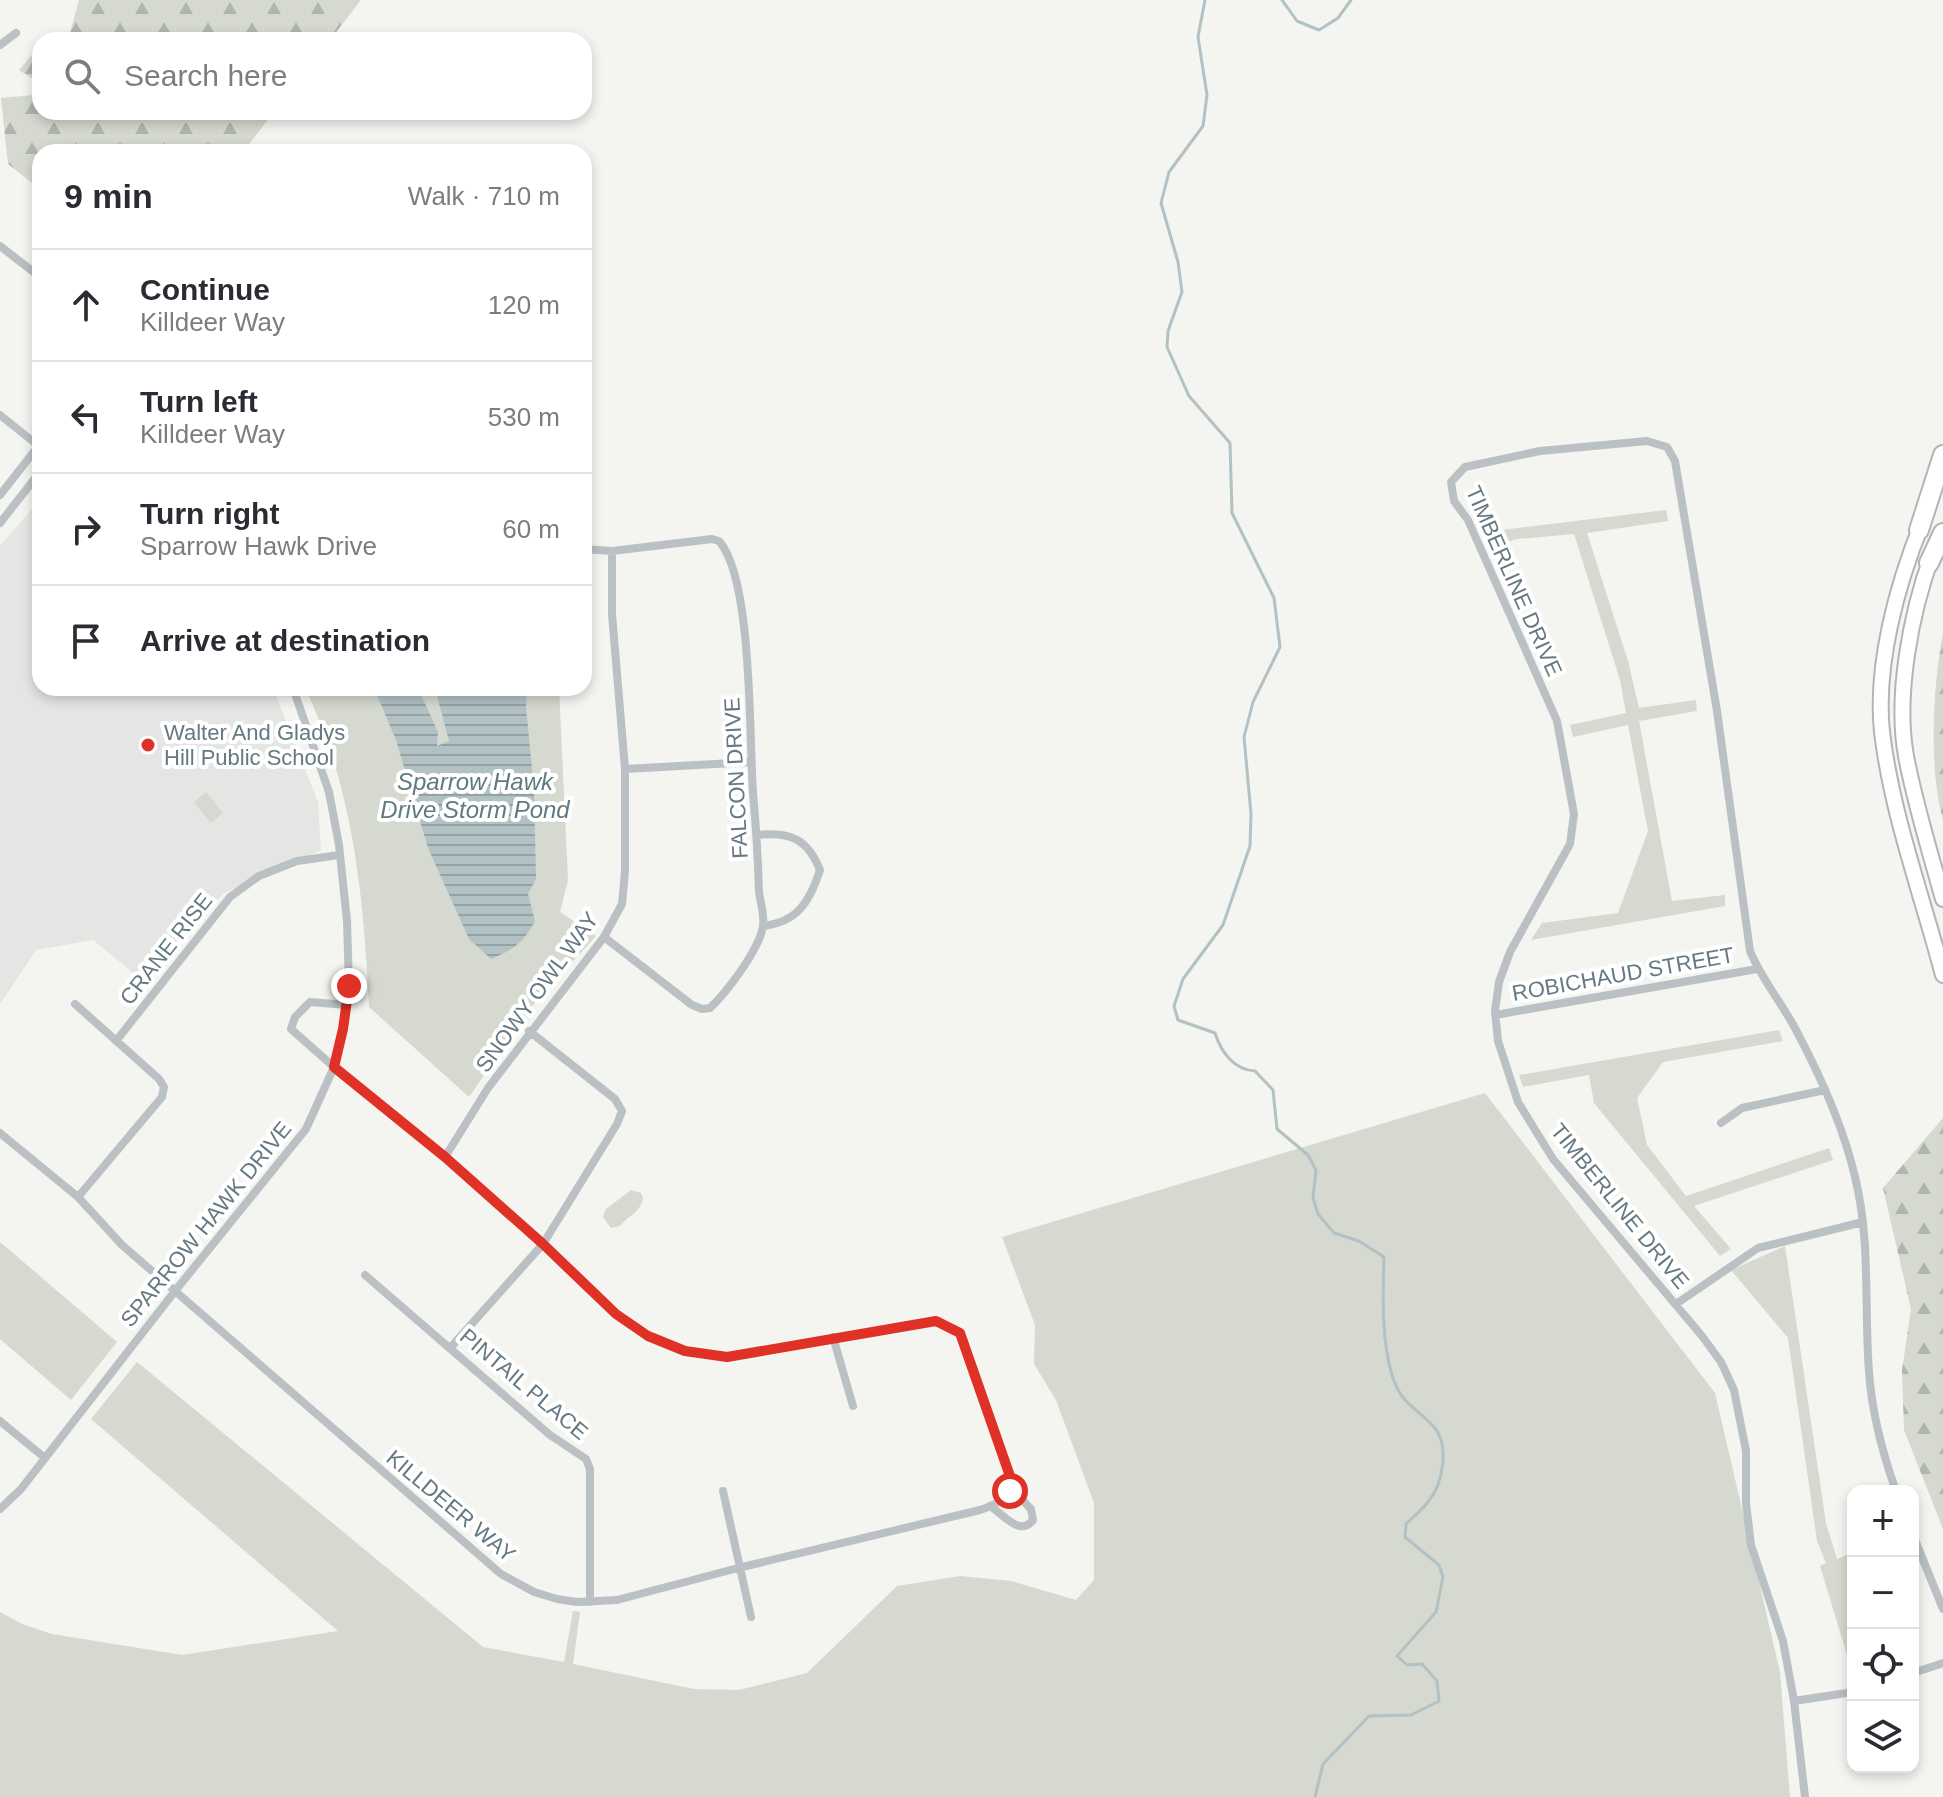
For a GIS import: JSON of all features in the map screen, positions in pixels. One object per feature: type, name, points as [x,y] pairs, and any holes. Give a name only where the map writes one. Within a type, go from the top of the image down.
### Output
[{"type":"highway","points":[[1919,530],[1943,455]]},
{"type":"highway","points":[[1929,563],[1943,533]]},
{"type":"main road","points":[[1943,471],[1900,583],[1883,676],[1882,730],[1910,862],[1943,975]]},
{"type":"main road","points":[[1943,526],[1929,563],[1908,654],[1904,717],[1906,753],[1943,899]]},
{"type":"street","points":[[0,45],[16,33]]},
{"type":"street","points":[[0,246],[32,271]]},
{"type":"street","points":[[0,415],[32,440]]},
{"type":"street","name":"TIMBERLINE DRIVE","points":[[1805,1797],[1794,1701],[1783,1641],[1751,1545],[1746,1503],[1746,1451],[1734,1390],[1721,1362],[1676,1304],[1547,1149],[1518,1102],[1498,1041],[1495,1015],[1499,982],[1510,952],[1570,844],[1574,814],[1557,721],[1468,520],[1454,501],[1451,482],[1465,467],[1540,451],[1647,441],[1667,447],[1675,461],[1717,711],[1750,951],[1757,969],[1795,1027],[1838,1117],[1852,1167],[1863,1222],[1869,1372],[1878,1437],[1894,1485]]},
{"type":"street","points":[[0,495],[32,456]]},
{"type":"street","points":[[0,523],[32,482]]},
{"type":"street","name":"FALCON DRIVE","points":[[592,550],[612,551],[712,539],[724,546],[735,573],[741,606],[752,716],[751,762],[763,926],[730,987],[710,1008],[702,1009],[692,1005],[604,937]]},
{"type":"street","name":"SNOWY OWL WAY","points":[[445,1157],[488,1088],[604,937],[622,904],[625,769],[612,614],[612,551]]},
{"type":"street","name":"SPARROW HAWK DRIVE","points":[[0,1509],[45,1458],[306,1129],[334,1067],[349,986],[347,921],[329,792],[296,696]]},
{"type":"street","points":[[625,769],[751,762]]},
{"type":"street","points":[[758,835],[789,835],[802,842],[813,853],[820,870],[813,891],[800,910],[782,924],[763,926]]},
{"type":"street","name":"CRANE RISE","points":[[116,1041],[230,897],[259,876],[297,861],[339,855]]},
{"type":"street","name":"ROBICHAUD STREET","points":[[1495,1015],[1757,969]]},
{"type":"street","points":[[347,1005],[310,1002],[292,1022],[293,1033],[445,1157],[616,1314],[648,1336],[685,1351],[727,1357],[936,1321],[960,1333],[1011,1479],[1010,1487],[1031,1509],[1033,1520],[1029,1526],[1015,1526],[990,1506]]},
{"type":"street","points":[[75,1004],[159,1079],[164,1087],[162,1097],[78,1197]]},
{"type":"street","points":[[451,1347],[543,1244],[622,1111],[615,1099],[529,1031]]},
{"type":"street","points":[[1721,1123],[1742,1108],[1825,1090]]},
{"type":"street","name":"KILLDEER WAY","points":[[0,1133],[78,1197],[122,1245],[501,1574],[534,1592],[557,1599],[590,1602],[617,1600],[990,1506],[1000,1502],[1010,1487]]},
{"type":"street","points":[[1676,1304],[1758,1248],[1863,1222]]},
{"type":"street","name":"PINTAIL PLACE","points":[[365,1275],[550,1435],[586,1459],[590,1469],[590,1602]]},
{"type":"street","points":[[833,1337],[853,1406]]},
{"type":"street","points":[[0,1421],[45,1458]]},
{"type":"street","points":[[723,1491],[751,1617]]},
{"type":"street","points":[[1919,1550],[1943,1609]]},
{"type":"street","points":[[1919,1671],[1943,1663]]},
{"type":"street","points":[[1794,1701],[1847,1693]]},
{"type":"shaded area","name":"Walter And Gladys Hill Public School","points":[[32,509],[32,696],[276,696],[318,802],[321,850],[224,893],[143,981],[93,940],[36,950],[0,1004],[0,546]]},
{"type":"green space","points":[[79,0],[361,0],[336,32],[70,32]]},
{"type":"green space","points":[[32,55],[32,78],[19,70]]},
{"type":"green space","points":[[32,95],[32,120],[268,120],[249,144],[32,144],[32,183],[8,164],[1,98]]},
{"type":"green space","points":[[1666,510],[1668,521],[1587,533],[1628,661],[1639,708],[1696,700],[1697,711],[1639,721],[1672,901],[1725,895],[1725,906],[1531,940],[1542,923],[1618,913],[1648,831],[1628,725],[1573,737],[1570,725],[1626,713],[1620,680],[1574,534],[1517,539],[1490,547],[1485,532]]},
{"type":"green space","points":[[1943,632],[1943,820],[1935,775],[1934,726]]},
{"type":"green space","points":[[308,696],[559,696],[568,880],[560,912],[596,936],[531,1007],[469,1097],[369,1007],[364,925],[353,844],[335,764]]},
{"type":"green space","points":[[206,792],[223,813],[211,823],[194,802]]},
{"type":"green space","points":[[1779,1030],[1783,1041],[1663,1062],[1637,1098],[1647,1145],[1686,1196],[1829,1148],[1833,1160],[1694,1206],[1731,1249],[1720,1256],[1594,1103],[1589,1075],[1523,1087],[1519,1075]]},
{"type":"green space","points":[[1485,1093],[1715,1393],[1780,1672],[1790,1797],[0,1797],[0,1612],[22,1624],[52,1634],[182,1655],[338,1631],[91,1419],[137,1362],[483,1647],[564,1662],[573,1611],[580,1612],[573,1664],[694,1689],[739,1690],[807,1673],[897,1586],[960,1576],[1011,1581],[1076,1600],[1094,1580],[1094,1503],[1056,1400],[1034,1364],[1035,1325],[1002,1237]]},
{"type":"green space","points":[[1943,1118],[1943,1529],[1904,1430],[1902,1370],[1911,1309],[1883,1188]]},
{"type":"green space","points":[[631,1190],[641,1193],[643,1198],[639,1208],[620,1226],[611,1228],[603,1217],[606,1209]]},
{"type":"green space","points":[[0,1242],[117,1342],[71,1400],[0,1339]]},
{"type":"green space","points":[[1785,1246],[1826,1523],[1837,1559],[1847,1555],[1847,1655],[1820,1566],[1826,1563],[1817,1541],[1788,1338],[1731,1270]]},
{"type":"water","name":"Sparrow Hawk Drive Storm Pond","points":[[377,696],[422,696],[438,732],[437,746],[449,741],[437,696],[527,696],[534,789],[536,879],[528,894],[535,921],[522,940],[498,956],[491,959],[469,939],[428,848],[396,740]]},
{"type":"waterway","points":[[1205,0],[1198,37],[1207,95],[1203,126],[1169,172],[1161,203],[1178,262],[1182,292],[1168,331],[1167,347],[1189,396],[1230,443],[1232,513],[1274,598],[1280,647],[1253,702],[1244,737],[1251,814],[1250,846],[1223,925],[1183,979],[1174,1006],[1178,1020],[1215,1033],[1229,1059],[1247,1070],[1255,1071],[1273,1090],[1277,1129],[1308,1155],[1316,1170],[1313,1198],[1318,1214],[1334,1233],[1359,1241],[1384,1257],[1384,1331],[1392,1375],[1404,1399],[1434,1427],[1443,1454],[1438,1485],[1426,1505],[1406,1524],[1405,1537],[1439,1565],[1443,1577],[1436,1612],[1397,1656],[1407,1665],[1422,1664],[1437,1681],[1439,1701],[1411,1715],[1369,1716],[1323,1764],[1315,1797]]},
{"type":"waterway","points":[[1282,0],[1297,21],[1319,30],[1338,18],[1351,0]]},
{"type":"place","name":"Walter And Gladys Hill Public School","points":[[148,745]]},
{"type":"route","points":[[349,986],[334,1067],[445,1157],[616,1314],[648,1336],[685,1351],[727,1357],[936,1321],[960,1333],[1011,1479],[1010,1491]]}]
